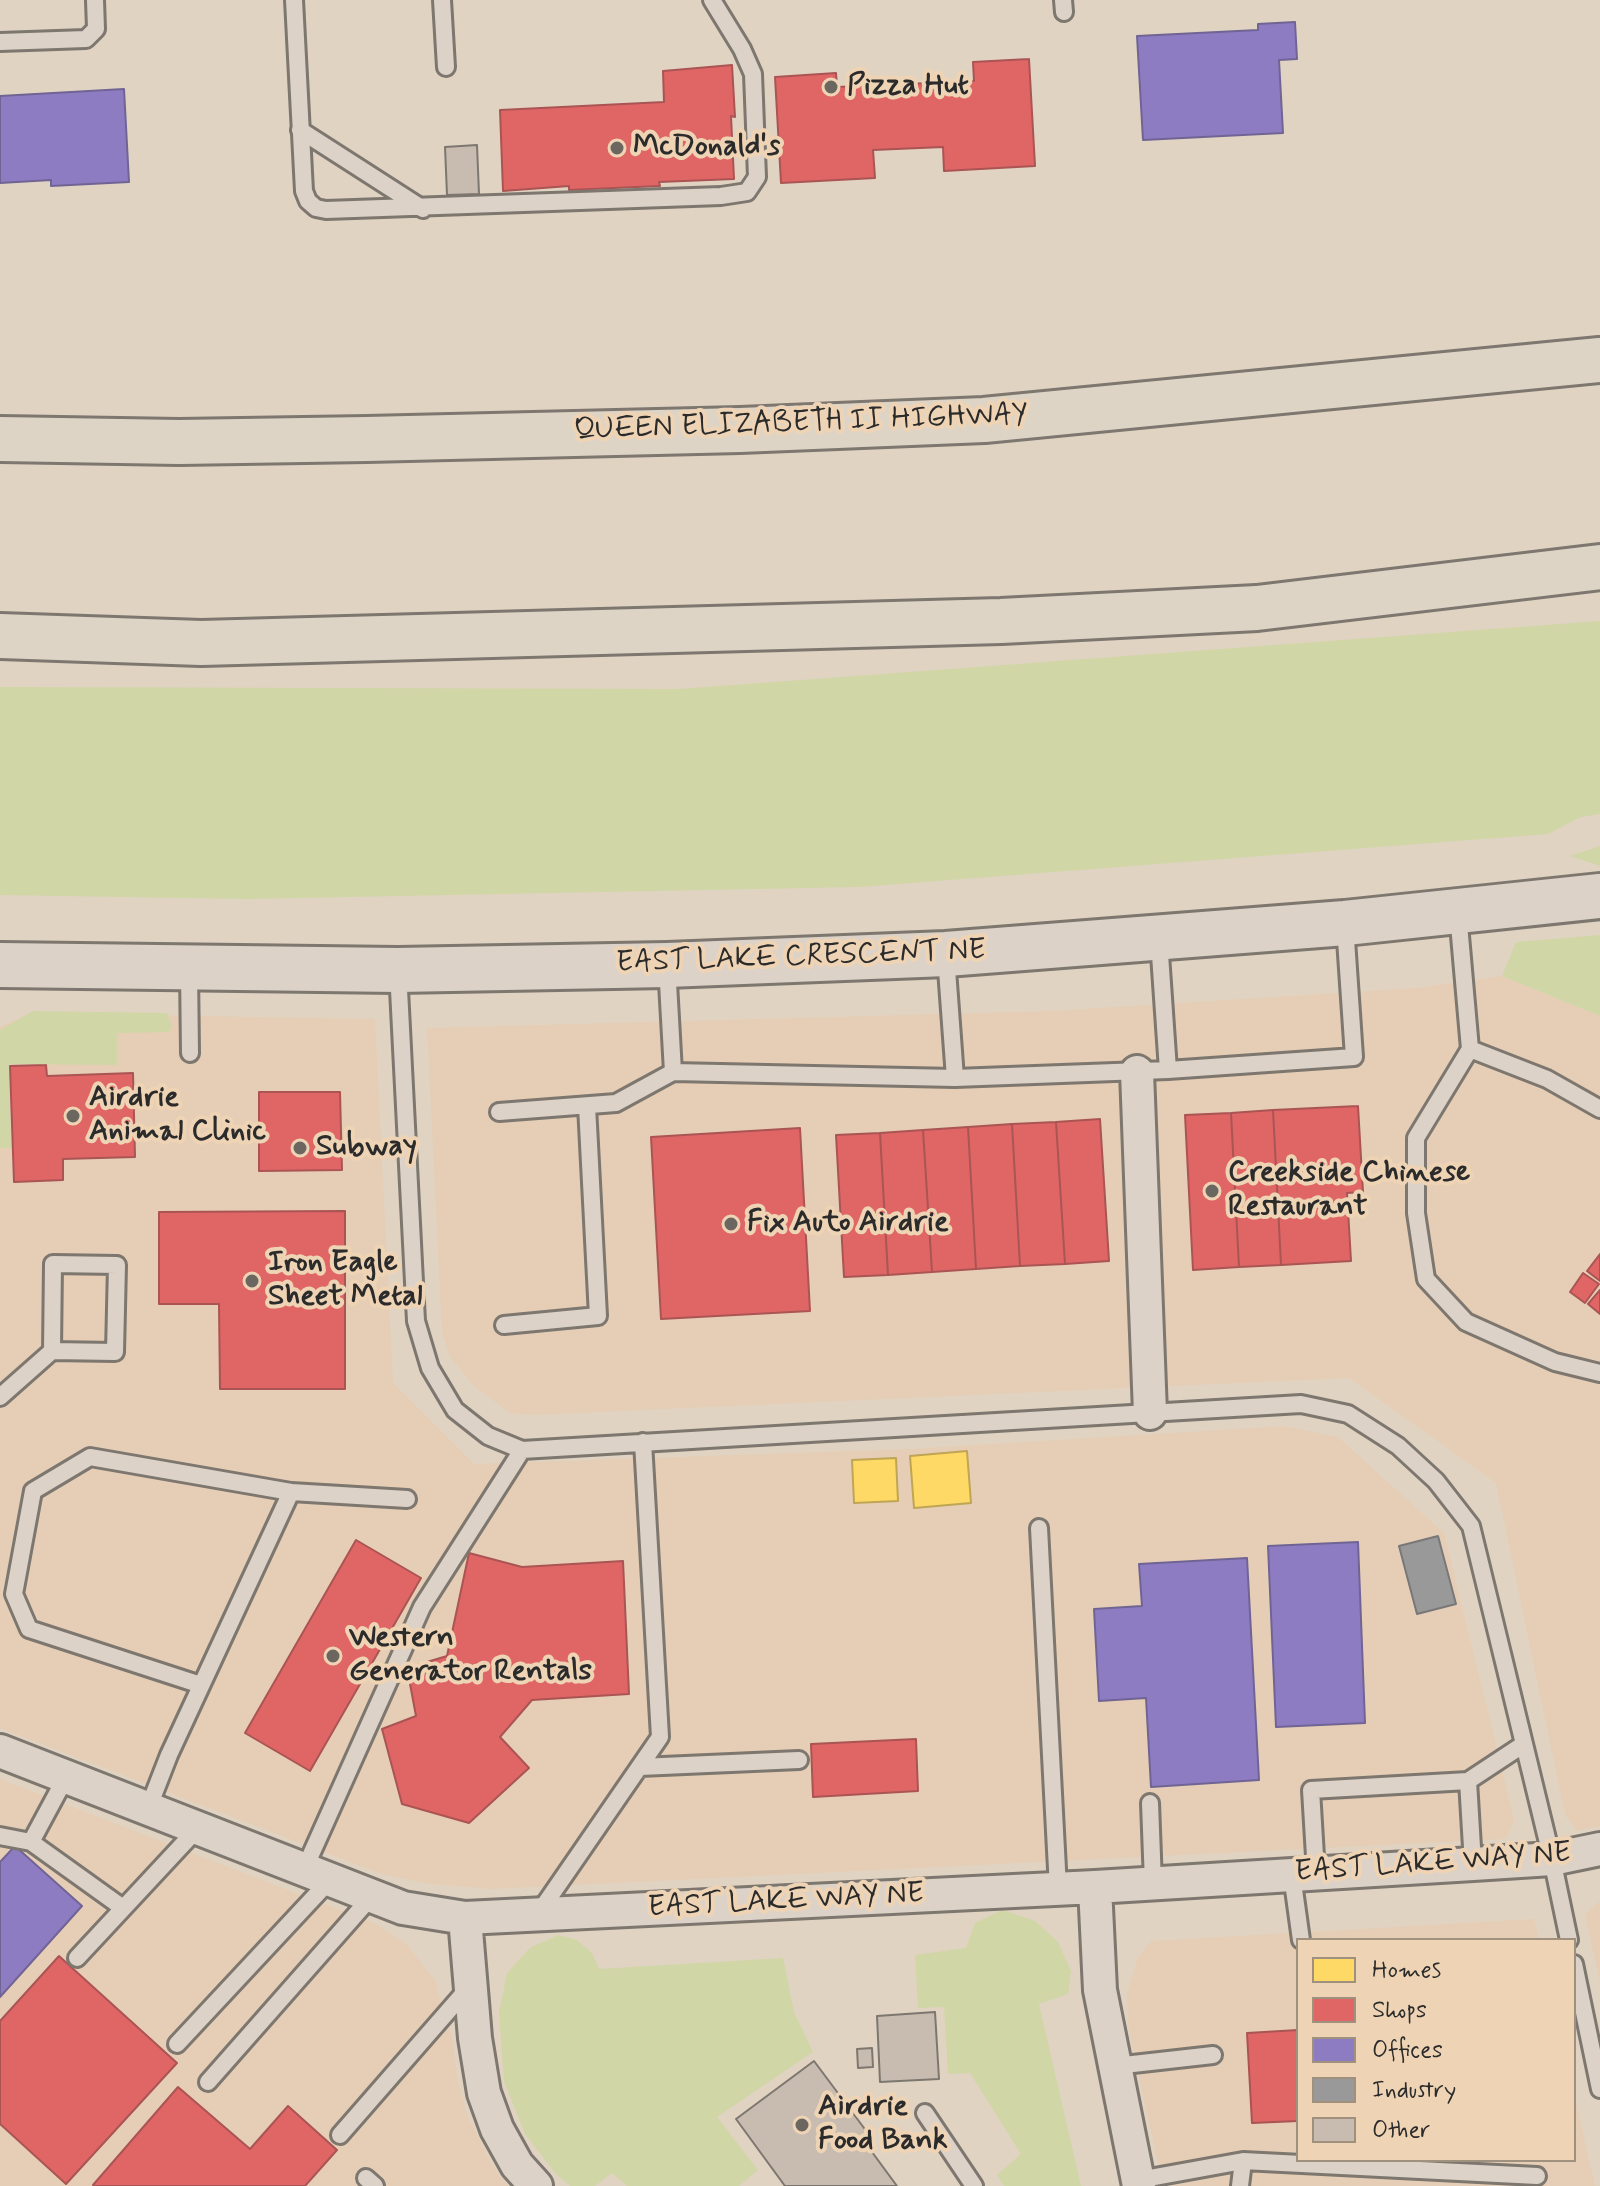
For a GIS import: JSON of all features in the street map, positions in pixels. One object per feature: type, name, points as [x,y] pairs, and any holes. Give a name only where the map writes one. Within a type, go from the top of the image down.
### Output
[{"type":"highway","name":"QUEEN ELIZABETH II HIGHWAY","points":[[0,439],[179,442],[367,439],[740,430],[984,420],[1600,360]]},
{"type":"highway","points":[[0,636],[201,643],[1001,621],[1257,608],[1600,567]]},
{"type":"highway","points":[[1409,591],[1600,583]]},
{"type":"street","name":"EAST LAKE CRESCENT NE","points":[[0,965],[398,970],[667,965],[946,954],[1345,923],[1600,896]]},
{"type":"street","points":[[1150,1413],[1152,1071]]},
{"type":"street","name":"EAST LAKE WAY NE","points":[[0,1751],[403,1908],[465,1918],[1095,1887],[1552,1859],[1600,1849]]},
{"type":"street","points":[[1095,1887],[1100,1990],[1139,2183]]},
{"type":"street","points":[[465,1918],[484,2093],[497,2129],[517,2165],[536,2186]]},
{"type":"lane","points":[[0,42],[86,39],[96,29],[95,0]]},
{"type":"lane","points":[[294,0],[304,191],[308,201],[316,208],[326,210],[423,209],[721,196],[747,192],[757,177],[753,74],[742,49],[712,0]]},
{"type":"lane","points":[[442,0],[446,67]]},
{"type":"lane","points":[[300,130],[423,209]]},
{"type":"lane","points":[[1458,911],[1470,1049],[1416,1138],[1416,1213],[1426,1279],[1466,1322],[1555,1362],[1600,1373]]},
{"type":"lane","points":[[499,1112],[616,1103],[673,1072],[955,1078],[1152,1071],[1354,1057],[1345,923]]},
{"type":"lane","points":[[1152,1071],[1159,938]]},
{"type":"lane","points":[[946,954],[955,1078]]},
{"type":"lane","points":[[667,965],[673,1072]]},
{"type":"lane","points":[[189,969],[190,1053]]},
{"type":"lane","points":[[398,970],[416,1321],[430,1368],[455,1410],[488,1436],[522,1450],[1301,1404],[1348,1414],[1398,1446],[1436,1481],[1471,1526],[1569,1938]]},
{"type":"lane","points":[[1470,1049],[1547,1079],[1600,1109]]},
{"type":"lane","points":[[504,1325],[598,1316],[587,1106]]},
{"type":"lane","points":[[0,1397],[52,1351],[115,1352],[117,1265],[53,1264],[52,1351]]},
{"type":"lane","points":[[538,1914],[660,1737],[643,1442]]},
{"type":"lane","points":[[177,2044],[317,1875],[422,1607],[522,1450]]},
{"type":"lane","points":[[201,1685],[29,1629],[14,1594],[33,1491],[90,1457],[291,1492],[407,1499]]},
{"type":"lane","points":[[148,1809],[201,1685],[291,1492]]},
{"type":"lane","points":[[1039,1528],[1058,1888]]},
{"type":"lane","points":[[1301,1938],[1311,1790],[1468,1781],[1524,1744]]},
{"type":"lane","points":[[640,1767],[799,1760]]},
{"type":"lane","points":[[31,1842],[66,1777]]},
{"type":"lane","points":[[1468,1781],[1473,1864]]},
{"type":"lane","points":[[1150,1803],[1153,1883]]},
{"type":"lane","points":[[77,1958],[198,1828]]},
{"type":"lane","points":[[0,1836],[31,1842],[123,1908]]},
{"type":"lane","points":[[208,2082],[372,1896]]},
{"type":"lane","points":[[1576,1974],[1600,2089]]},
{"type":"lane","points":[[340,2135],[471,1984]]},
{"type":"lane","points":[[1115,2066],[1213,2055]]},
{"type":"lane","points":[[925,2113],[974,2186]]},
{"type":"lane","points":[[1139,2183],[1243,2161],[1537,2176]]},
{"type":"lane","points":[[1240,2186],[1243,2161]]},
{"type":"shaded area","points":[[1502,976],[1600,1016],[1600,1826],[1577,1831],[1565,1815],[1496,1483],[1349,1378],[533,1415],[510,1413],[474,1386],[450,1357],[442,1332],[427,1028],[1052,1011],[1417,988]]},
{"type":"shaded area","points":[[31,1013],[375,1019],[393,1383],[474,1464],[909,1449],[1284,1426],[1338,1437],[1444,1533],[1514,1819],[1506,1839],[492,1889],[430,1884],[384,1875],[0,1728],[0,1027]]},
{"type":"shaded area","points":[[0,1779],[376,1924],[406,1944],[435,1980],[453,2042],[458,2081],[467,2114],[493,2166],[508,2186],[0,2186]]},
{"type":"shaded area","points":[[1600,1901],[1600,1983],[1585,1914]]},
{"type":"shaded area","points":[[1534,1919],[1539,1938],[1296,1938],[1296,2162],[1576,2162],[1576,2103],[1595,2186],[1163,2186],[1128,2026],[1127,1993],[1138,1958],[1151,1941]]},
{"type":"green space","points":[[1600,621],[1600,814],[1581,817],[1548,834],[859,887],[247,899],[0,895],[0,687],[679,689]]},
{"type":"green space","points":[[1600,846],[1600,866],[1570,856]]},
{"type":"green space","points":[[1600,935],[1600,1016],[1502,976],[1516,942]]},
{"type":"green space","points":[[33,1011],[167,1013],[172,1028],[168,1032],[117,1033],[117,1065],[9,1064],[11,1148],[0,1148],[0,1030]]},
{"type":"green space","points":[[1002,1910],[1035,1921],[1058,1942],[1071,1971],[1068,1994],[1039,2004],[1081,2186],[1004,2186],[997,2175],[1021,2154],[970,2073],[948,2074],[944,2007],[918,2008],[915,1955],[966,1948],[975,1923]]},
{"type":"green space","points":[[558,1935],[577,1940],[592,1953],[599,1969],[783,1958],[794,2012],[813,2052],[717,2117],[758,2170],[739,2186],[627,2186],[612,2173],[595,2186],[570,2186],[556,2174],[525,2134],[504,2081],[499,2013],[507,1973],[530,1948]]},
{"type":"building: Homes","points":[[967,1451],[971,1503],[914,1508],[910,1456]]},
{"type":"building: Homes","points":[[896,1458],[898,1501],[854,1503],[852,1460]]},
{"type":"building: Shops","points":[[1029,59],[1035,166],[944,171],[943,147],[873,150],[875,178],[781,183],[775,77],[836,73],[837,87],[974,81],[973,62]]},
{"type":"building: Shops","name":"McDonald's","points":[[732,65],[734,179],[659,182],[660,186],[569,190],[569,186],[503,191],[500,110],[664,102],[663,71]]},
{"type":"building: Shops","name":"Airdrie Animal Clinic","points":[[46,1065],[47,1076],[133,1073],[135,1157],[63,1159],[63,1180],[14,1182],[10,1066]]},
{"type":"building: Shops","name":"Subway","points":[[259,1092],[340,1092],[342,1170],[259,1171]]},
{"type":"building: Shops","points":[[1358,1106],[1363,1192],[1347,1193],[1351,1261],[1281,1265],[1273,1110]]},
{"type":"building: Shops","points":[[1273,1110],[1281,1265],[1239,1267],[1231,1113]]},
{"type":"building: Shops","name":"Creekside Chinese Restaurant","points":[[1231,1113],[1239,1267],[1193,1270],[1185,1115]]},
{"type":"building: Shops","points":[[1100,1119],[1109,1261],[1065,1264],[1056,1122]]},
{"type":"building: Shops","points":[[1056,1122],[1065,1264],[1020,1266],[1012,1124]]},
{"type":"building: Shops","points":[[1012,1124],[1020,1266],[976,1269],[968,1127]]},
{"type":"building: Shops","points":[[968,1127],[976,1269],[932,1272],[923,1130]]},
{"type":"building: Shops","name":"Fix Auto Airdrie","points":[[800,1128],[810,1311],[661,1319],[651,1137]]},
{"type":"building: Shops","points":[[923,1130],[932,1272],[888,1275],[880,1133]]},
{"type":"building: Shops","points":[[880,1133],[888,1275],[844,1277],[836,1135]]},
{"type":"building: Shops","name":"Iron Eagle Sheet Metal","points":[[345,1211],[345,1389],[220,1389],[219,1304],[159,1304],[159,1212]]},
{"type":"building: Shops","points":[[1600,1254],[1600,1281],[1587,1271]]},
{"type":"building: Shops","points":[[1583,1273],[1599,1284],[1585,1303],[1570,1292]]},
{"type":"building: Shops","points":[[1600,1290],[1600,1314],[1588,1304]]},
{"type":"building: Shops","name":"Western Generator Rentals","points":[[356,1540],[421,1578],[310,1771],[245,1733]]},
{"type":"building: Shops","points":[[469,1553],[522,1567],[623,1561],[629,1694],[532,1700],[500,1737],[529,1768],[469,1823],[402,1804],[382,1729],[416,1716],[407,1668],[447,1656]]},
{"type":"building: Shops","points":[[916,1739],[918,1791],[813,1797],[811,1744]]},
{"type":"building: Shops","points":[[59,1956],[177,2063],[66,2184],[0,2124],[0,2021]]},
{"type":"building: Shops","points":[[1296,2030],[1296,2121],[1252,2123],[1247,2033]]},
{"type":"building: Shops","points":[[178,2087],[250,2149],[288,2106],[337,2150],[305,2186],[93,2185]]},
{"type":"building: Offices","points":[[1295,22],[1297,59],[1279,60],[1283,133],[1143,140],[1137,36],[1258,30],[1258,24]]},
{"type":"building: Offices","points":[[124,89],[129,182],[51,186],[51,180],[0,183],[0,96]]},
{"type":"building: Offices","points":[[1358,1542],[1365,1723],[1276,1727],[1268,1546]]},
{"type":"building: Offices","points":[[1247,1558],[1259,1780],[1151,1787],[1146,1698],[1099,1701],[1094,1609],[1142,1606],[1139,1564]]},
{"type":"building: Offices","points":[[15,1846],[82,1906],[0,1997],[0,1862]]},
{"type":"building: Industry","points":[[1438,1536],[1456,1604],[1417,1614],[1399,1546]]},
{"type":"building: Other","points":[[477,145],[479,194],[447,195],[445,147]]},
{"type":"building: Other","points":[[935,2012],[939,2079],[880,2082],[877,2016]]},
{"type":"building: Other","points":[[872,2048],[873,2067],[858,2068],[857,2049]]},
{"type":"building: Other","name":"Airdrie Food Bank","points":[[814,2061],[867,2132],[861,2137],[897,2186],[785,2186],[736,2119]]},
{"type":"place","name":"Pizza Hut","points":[[831,87]]},
{"type":"place","name":"McDonald's","points":[[617,148]]},
{"type":"place","name":"Airdrie Animal Clinic","points":[[73,1116]]},
{"type":"place","name":"Subway","points":[[300,1148]]},
{"type":"place","name":"Creekside Chinese Restaurant","points":[[1212,1191]]},
{"type":"place","name":"Fix Auto Airdrie","points":[[731,1224]]},
{"type":"place","name":"Iron Eagle Sheet Metal","points":[[252,1281]]},
{"type":"place","name":"Western Generator Rentals","points":[[333,1656]]},
{"type":"place","name":"Airdrie Food Bank","points":[[802,2125]]}]
